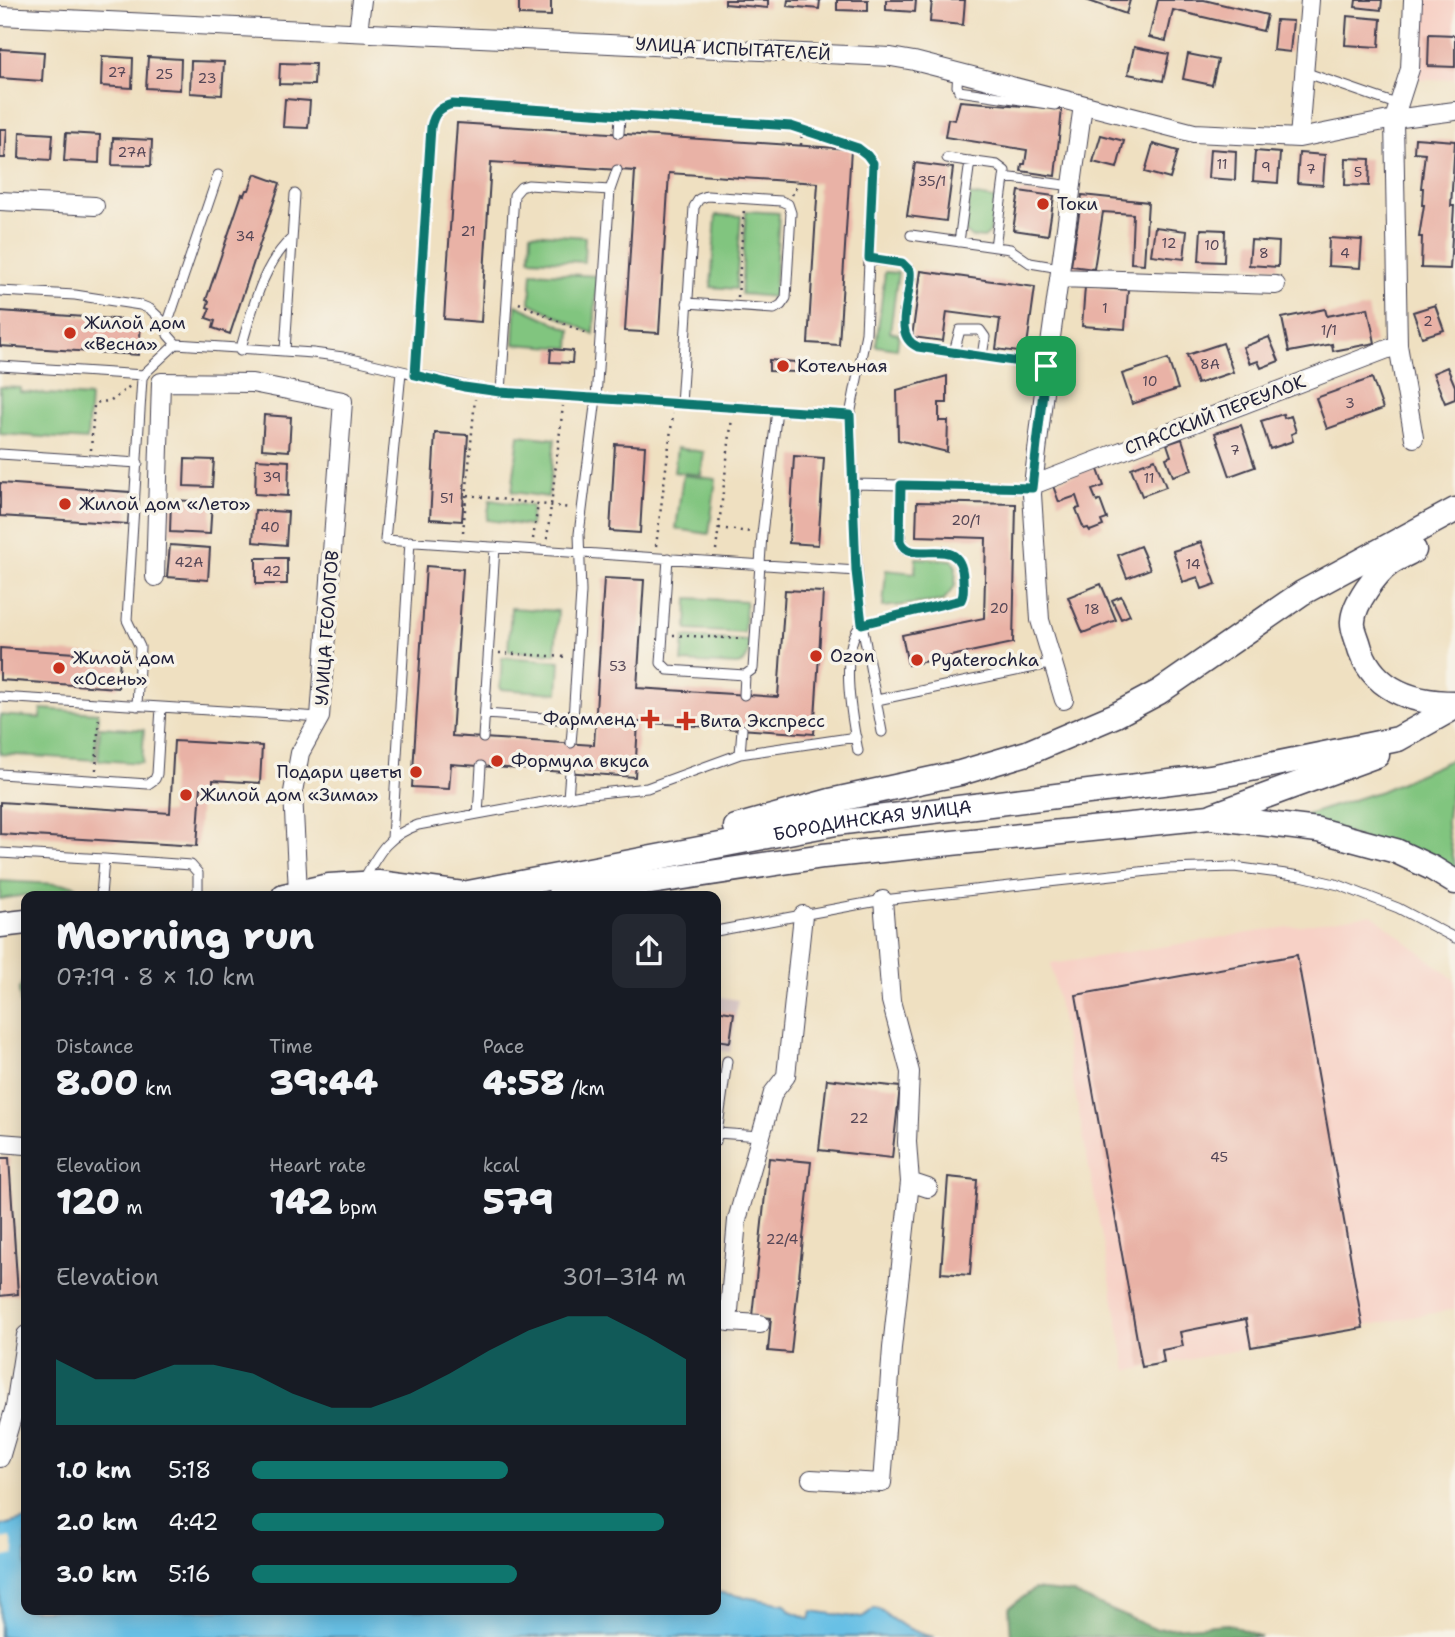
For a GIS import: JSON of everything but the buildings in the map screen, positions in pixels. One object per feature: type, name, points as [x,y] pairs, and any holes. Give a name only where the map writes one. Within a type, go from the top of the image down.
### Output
[{"type":"street","points":[[358,32],[362,0]]},
{"type":"street","points":[[1299,138],[1310,0]]},
{"type":"street","points":[[1413,0],[1410,69],[1396,112],[1398,345],[1414,438]]},
{"type":"street","name":"УЛИЦА ИСПЫТАТЕЛЕЙ","points":[[0,16],[879,56],[914,61],[1083,107],[1194,133],[1299,138],[1396,112],[1455,111]]},
{"type":"street","points":[[1064,700],[1040,620],[1032,486],[1046,366],[1083,107]]},
{"type":"street","points":[[0,201],[95,206]]},
{"type":"street","points":[[1059,273],[1276,285]]},
{"type":"street","name":"СПАССКИЙ ПЕРЕУЛОК","points":[[1032,486],[1398,345]]},
{"type":"street","name":"УЛИЦА ГЕОЛОГОВ","points":[[155,577],[161,382],[253,383],[343,401],[320,717],[300,753],[293,792],[291,891]]},
{"type":"street","points":[[597,867],[830,800],[960,773],[1038,748],[1116,715],[1158,692],[1302,593],[1455,510]]},
{"type":"street","points":[[1455,529],[1389,564],[1363,594],[1353,622],[1360,651],[1373,673],[1398,694],[1455,705]]},
{"type":"street","name":"БОРОДИНСКАЯ УЛИЦА","points":[[478,891],[836,823],[1211,777],[1398,739],[1455,705]]},
{"type":"street","points":[[1210,817],[1455,727]]},
{"type":"street","points":[[592,891],[823,856],[1210,817],[1318,830],[1396,851],[1432,867],[1455,882]]},
{"type":"street","name":"БОРОДИНСКАЯ УЛИЦА","points":[[305,891],[329,886],[395,883],[444,891]]},
{"type":"street","points":[[811,1479],[882,1483],[892,1348],[910,1182],[906,1142],[910,1072],[891,1001],[883,900]]},
{"type":"street","points":[[760,1324],[728,1322],[737,1220],[772,1093],[786,1076],[803,915]]},
{"type":"street","points":[[0,925],[21,923]]},
{"type":"street","points":[[0,1143],[21,1145]]},
{"type":"street","points":[[910,1182],[928,1188]]},
{"type":"street","points":[[0,1458],[21,1356]]},
{"type":"lane","points":[[1304,72],[1396,112]]},
{"type":"lane","points":[[415,375],[431,127],[436,113],[446,105],[791,126]]},
{"type":"lane","points":[[619,134],[620,115]]},
{"type":"lane","points":[[947,158],[999,165],[1005,171],[995,247]]},
{"type":"lane","points":[[959,242],[970,161]]},
{"type":"lane","points":[[873,163],[864,345],[850,415],[856,571],[862,624],[882,732]]},
{"type":"lane","points":[[571,743],[581,592],[579,534],[596,398],[610,190],[617,170]]},
{"type":"lane","points":[[218,175],[167,325],[168,335],[176,344],[343,357],[476,389],[500,392],[850,415]]},
{"type":"lane","points":[[1004,177],[1072,186]]},
{"type":"lane","points":[[500,392],[513,201],[517,191],[528,185],[610,190]]},
{"type":"lane","points":[[285,351],[295,194]]},
{"type":"lane","points":[[678,404],[694,207],[699,199],[707,196],[780,201],[790,207],[784,301],[774,309],[687,303]]},
{"type":"lane","points":[[911,235],[1014,251],[1036,265],[1059,273]]},
{"type":"lane","points":[[240,350],[267,270],[292,238]]},
{"type":"lane","points":[[869,258],[902,263],[910,271],[903,330],[907,340],[918,347],[1046,366]]},
{"type":"lane","points":[[0,291],[75,295],[140,305],[150,309],[167,325]]},
{"type":"lane","points":[[954,352],[958,331],[964,328],[980,330],[985,337],[982,356]]},
{"type":"lane","points":[[137,706],[141,647],[127,620],[144,375],[176,344]]},
{"type":"lane","points":[[0,366],[144,375]]},
{"type":"lane","points":[[401,372],[385,540],[856,571]]},
{"type":"lane","points":[[668,558],[661,663],[666,669],[745,675],[753,668],[762,534],[777,410]]},
{"type":"lane","points":[[0,454],[138,463]]},
{"type":"lane","points":[[854,484],[1032,486]]},
{"type":"lane","points":[[858,751],[849,695],[850,647],[853,634],[862,624],[958,601],[963,596],[963,568],[954,555],[947,552],[908,551],[902,547],[901,485]]},
{"type":"lane","points":[[391,838],[410,541]]},
{"type":"lane","points":[[483,738],[495,547]]},
{"type":"lane","points":[[877,700],[1054,663]]},
{"type":"lane","points":[[744,695],[745,675]]},
{"type":"lane","points":[[0,697],[320,717]]},
{"type":"lane","points":[[0,774],[148,784],[157,774],[161,707]]},
{"type":"lane","points":[[485,714],[573,720]]},
{"type":"lane","points":[[740,754],[742,729]]},
{"type":"lane","points":[[361,884],[391,838],[418,825],[568,798],[647,789],[740,754],[856,737]]},
{"type":"lane","points":[[478,814],[481,766]]},
{"type":"lane","points":[[568,798],[570,772]]},
{"type":"lane","points":[[0,853],[191,865],[198,873],[198,891]]},
{"type":"lane","points":[[102,891],[104,859]]},
{"type":"lane","points":[[721,930],[883,900],[1167,869],[1234,867],[1301,876],[1339,885],[1398,908],[1455,939]]},
{"type":"lane","points":[[721,1102],[727,1061]]},
{"type":"lane","points":[[721,1137],[761,1136]]},
{"type":"path","points":[[801,145],[802,130],[858,148],[873,163]]},
{"type":"path","points":[[737,306],[744,199]]},
{"type":"path","points":[[506,297],[600,340]]},
{"type":"path","points":[[90,460],[94,405],[97,402],[114,400],[144,375]]},
{"type":"path","points":[[462,545],[476,389]]},
{"type":"path","points":[[545,550],[565,396]]},
{"type":"path","points":[[655,558],[678,404]]},
{"type":"path","points":[[715,561],[734,407]]},
{"type":"path","points":[[467,495],[582,510]]},
{"type":"path","points":[[532,549],[538,504]]},
{"type":"path","points":[[719,528],[762,534]]},
{"type":"path","points":[[663,634],[755,640]]},
{"type":"path","points":[[489,652],[577,658]]},
{"type":"path","points":[[95,780],[100,703]]},
{"type":"shaded area","points":[[1419,0],[1455,0],[1455,79],[1416,80]]},
{"type":"shaded area","points":[[1372,914],[1455,980],[1455,1309],[1127,1371],[1051,964]]},
{"type":"shaded area","points":[[721,997],[738,1000],[730,1052],[721,1051]]},
{"type":"green space","points":[[970,195],[995,199],[990,233],[984,238],[971,237],[965,231]]},
{"type":"green space","points":[[746,211],[779,213],[774,297],[741,294]]},
{"type":"green space","points":[[716,215],[741,216],[736,289],[711,287]]},
{"type":"green space","points":[[531,233],[585,237],[584,262],[530,259]]},
{"type":"green space","points":[[532,272],[597,276],[594,334],[530,303]]},
{"type":"green space","points":[[885,272],[898,273],[890,332],[899,334],[897,349],[876,346]]},
{"type":"green space","points":[[516,305],[571,330],[570,348],[514,344]]},
{"type":"green space","points":[[0,387],[20,388],[20,392],[90,397],[87,440],[0,434]]},
{"type":"green space","points":[[519,435],[555,439],[548,497],[512,492]]},
{"type":"green space","points":[[677,448],[704,452],[701,475],[674,472]]},
{"type":"green space","points":[[683,475],[716,479],[709,534],[676,529]]},
{"type":"green space","points":[[490,500],[532,506],[530,526],[487,520]]},
{"type":"green space","points":[[916,558],[952,560],[956,567],[955,586],[943,601],[883,607],[886,570],[915,573]]},
{"type":"green space","points":[[688,598],[746,601],[744,633],[687,630]]},
{"type":"green space","points":[[511,608],[558,611],[555,654],[508,651]]},
{"type":"green space","points":[[684,637],[749,641],[748,656],[737,665],[682,662]]},
{"type":"green space","points":[[502,657],[560,661],[558,693],[500,689]]},
{"type":"green space","points":[[41,709],[98,713],[95,760],[0,754],[0,715],[40,718]]},
{"type":"green space","points":[[100,727],[144,730],[142,763],[98,760]]},
{"type":"green space","points":[[1455,758],[1447,820],[1455,871],[1300,817],[1381,791]]},
{"type":"green space","points":[[0,881],[74,885],[78,891],[21,891],[21,896],[0,899]]},
{"type":"green space","points":[[1034,1589],[1072,1593],[1155,1629],[1228,1624],[1261,1637],[1011,1637],[1009,1608]]},
{"type":"water","points":[[21,1520],[21,1615],[721,1615],[721,1593],[785,1604],[790,1611],[810,1619],[812,1611],[862,1618],[877,1608],[905,1626],[934,1637],[0,1637],[0,1526]]},
{"type":"pier","points":[[11,1537],[15,1555],[0,1558],[0,1540]]},
{"type":"place","name":"Токи","points":[[1043,204]]},
{"type":"place","name":"Жилой дом «Весна»","points":[[70,333]]},
{"type":"place","name":"Котельная","points":[[783,366]]},
{"type":"place","name":"Жилой дом «Лето»","points":[[65,504]]},
{"type":"place","name":"Ozon","points":[[816,656]]},
{"type":"place","name":"Pyaterochka","points":[[917,660]]},
{"type":"place","name":"Жилой дом «Осень»","points":[[59,668]]},
{"type":"place","name":"Фармленд","points":[[650,719]]},
{"type":"place","name":"Вита Экспресс","points":[[686,721]]},
{"type":"place","name":"Формула вкуса","points":[[497,761]]},
{"type":"place","name":"Подари цветы","points":[[416,772]]},
{"type":"place","name":"Жилой дом «Зима»","points":[[186,795]]},
{"type":"route","points":[[453,104],[791,126],[858,148],[873,163],[869,258],[902,263],[910,271],[903,330],[907,340],[918,347],[1046,366],[1032,488],[901,485],[902,547],[908,551],[947,552],[957,557],[963,568],[962,598],[955,602],[862,624],[856,571],[850,415],[487,391],[415,375],[432,119],[440,108],[453,104]]}]
